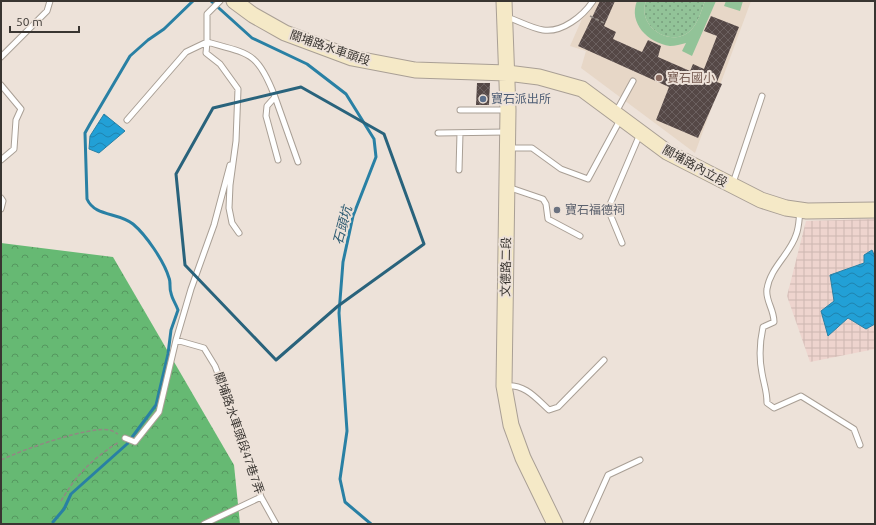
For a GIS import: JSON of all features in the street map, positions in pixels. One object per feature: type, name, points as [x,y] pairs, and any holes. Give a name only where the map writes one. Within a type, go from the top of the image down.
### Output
[{"type":"street","name":"關埔路水車頭段","points":[[234,1],[253,15],[285,33],[352,58],[415,70],[507,73]]},
{"type":"street","name":"文德路二段","points":[[504,8],[508,110],[504,386],[511,425],[523,458],[555,524]]},
{"type":"street","name":"關埔路內立段","points":[[507,73],[539,76],[582,89],[666,152],[761,200],[786,208],[800,210],[875,210]]},
{"type":"lane","points":[[1,57],[48,11],[50,1]]},
{"type":"lane","points":[[220,1],[207,14],[206,53],[220,64],[238,89],[236,141],[230,185],[229,208],[232,222],[239,233]]},
{"type":"lane","points":[[504,8],[542,30],[550,30],[568,24],[588,8],[593,1]]},
{"type":"lane","points":[[127,120],[186,52],[207,42],[244,52],[258,62],[266,72],[298,162]]},
{"type":"lane","points":[[507,148],[532,148],[560,169],[588,179],[633,81]]},
{"type":"lane","points":[[1,85],[21,109],[16,120],[14,149],[1,160]]},
{"type":"lane","points":[[732,186],[762,96]]},
{"type":"lane","points":[[275,97],[267,106],[266,116],[278,160]]},
{"type":"lane","points":[[460,110],[508,110]]},
{"type":"lane","points":[[459,170],[460,132]]},
{"type":"lane","points":[[438,133],[507,132]]},
{"type":"lane","points":[[622,243],[608,209],[641,132]]},
{"type":"lane","points":[[125,438],[135,442],[159,412],[176,340],[191,288],[214,226],[236,141]]},
{"type":"lane","points":[[507,186],[543,199],[546,204],[548,219],[580,236]]},
{"type":"lane","points":[[1,198],[3,201],[1,209]]},
{"type":"lane","points":[[800,210],[796,236],[773,273],[766,290],[768,302],[774,312],[774,322],[763,326],[760,342],[762,373],[767,389],[767,404],[774,408],[800,396],[854,429],[860,445]]},
{"type":"lane","name":"關埔路水車頭段47巷7弄","points":[[176,340],[204,348],[215,366],[238,425],[261,497],[276,524]]},
{"type":"lane","points":[[504,386],[515,385],[526,389],[549,410],[558,408],[604,360]]},
{"type":"lane","points":[[586,524],[608,475],[640,460]]},
{"type":"lane","points":[[204,524],[261,497]]},
{"type":"path","points":[[576,18],[589,16],[604,23]]},
{"type":"path","points":[[1,460],[36,445],[91,432],[110,430],[125,438],[99,455],[74,480],[60,501]]},
{"type":"highlighted area","points":[[301,87],[384,134],[424,244],[338,306],[276,360],[185,265],[176,174],[213,108]]},
{"type":"shaded area","name":"寶石國小","points":[[590,1],[751,1],[695,153],[581,68],[586,51],[570,46]]},
{"type":"shaded area","points":[[875,219],[875,349],[810,362],[787,296],[806,221]]},
{"type":"green space","points":[[637,1],[646,1],[644,10],[650,26],[665,36],[673,37],[682,36],[693,28],[705,1],[716,1],[692,56],[682,51],[686,43],[672,46],[662,44],[654,41],[642,31],[635,17]]},
{"type":"green space","points":[[646,1],[705,1],[693,28],[682,36],[673,37],[665,36],[650,26],[644,10]]},
{"type":"green space","points":[[726,1],[743,1],[740,11],[724,6]]},
{"type":"green space","points":[[1,243],[113,257],[234,465],[240,524],[1,524]]},
{"type":"water","points":[[104,114],[125,131],[99,153],[89,149],[90,136]]},
{"type":"water","points":[[872,250],[875,257],[875,324],[866,329],[848,318],[828,336],[821,311],[834,301],[830,275],[864,263],[864,255]]},
{"type":"building","points":[[600,1],[615,1],[604,26],[616,32],[613,39],[642,52],[648,40],[661,46],[658,57],[690,71],[693,64],[704,69],[717,36],[704,31],[711,16],[739,27],[717,82],[722,84],[698,138],[656,120],[669,87],[578,46]]},
{"type":"building","name":"寶石派出所","points":[[477,83],[490,83],[489,105],[476,105]]},
{"type":"waterway","points":[[53,522],[64,509],[71,494],[127,444],[156,405],[168,354],[171,330],[178,310],[170,289],[170,280],[167,271],[159,256],[143,235],[127,220],[95,209],[87,199],[85,133],[130,56],[148,40],[164,29],[193,1]]},
{"type":"waterway","name":"石頭坑","points":[[211,1],[252,38],[307,64],[346,94],[374,139],[376,157],[353,216],[343,262],[339,313],[347,431],[340,479],[345,502],[371,524]]},
{"type":"place","name":"寶石國小","points":[[659,78]]},
{"type":"place","name":"寶石派出所","points":[[483,99]]},
{"type":"place","name":"寶石福德祠","points":[[557,210]]}]
